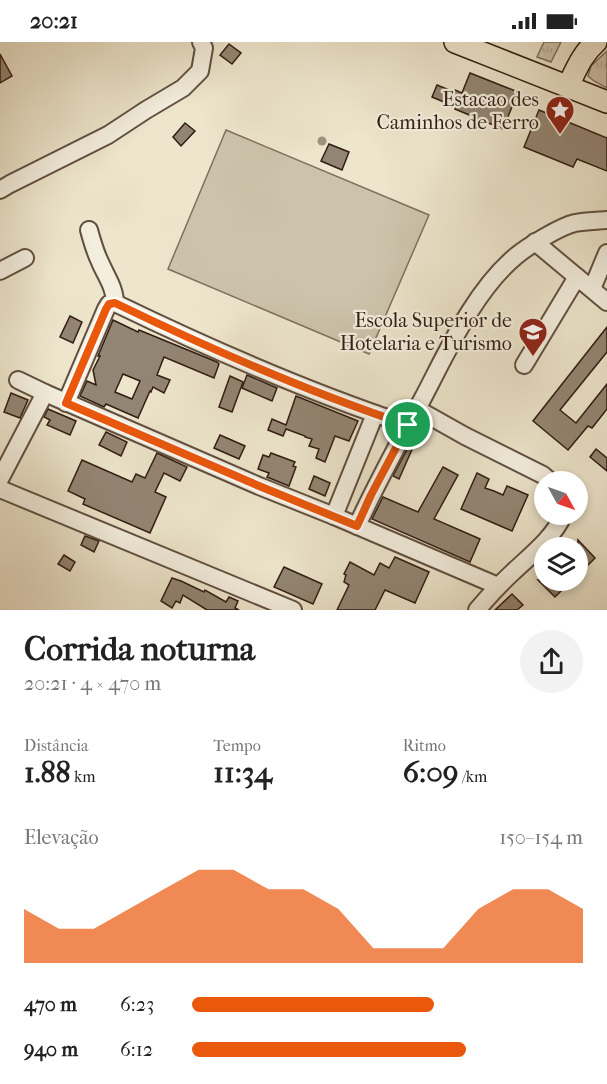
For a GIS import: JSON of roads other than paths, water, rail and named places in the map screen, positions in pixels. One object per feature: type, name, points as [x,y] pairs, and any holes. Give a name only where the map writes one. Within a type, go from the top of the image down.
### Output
[{"type":"main road","points":[[455,42],[607,102]]},
{"type":"main road","points":[[568,86],[579,62],[596,42]]},
{"type":"street","points":[[0,190],[108,135],[183,88],[200,71],[204,48],[201,42]]},
{"type":"street","points":[[357,526],[453,340],[496,275],[535,242],[573,223],[607,220]]},
{"type":"street","points":[[89,230],[96,253],[110,281],[115,303]]},
{"type":"street","points":[[535,242],[607,302]]},
{"type":"street","points":[[592,289],[607,253]]},
{"type":"street","points":[[0,271],[25,258]]},
{"type":"street","points":[[524,365],[577,277]]},
{"type":"street","points":[[66,403],[106,309],[109,304],[115,303],[288,380],[408,425]]},
{"type":"street","points":[[18,380],[259,486],[498,586]]},
{"type":"street","points":[[0,478],[45,393]]},
{"type":"street","points":[[417,409],[535,471]]},
{"type":"street","points":[[334,516],[375,414]]},
{"type":"street","points":[[0,489],[293,610]]},
{"type":"street","points":[[477,610],[559,525]]},
{"type":"place","name":"Estacao des Caminhos de Ferro","points":[[560,136]]},
{"type":"place","name":"Escola Superior de Hotelaria e Turismo","points":[[533,358]]}]
